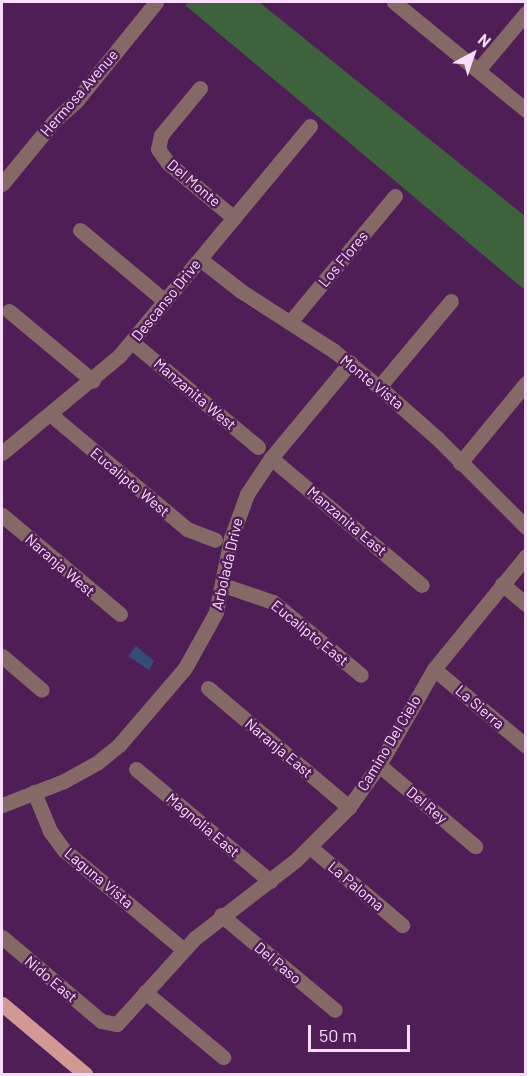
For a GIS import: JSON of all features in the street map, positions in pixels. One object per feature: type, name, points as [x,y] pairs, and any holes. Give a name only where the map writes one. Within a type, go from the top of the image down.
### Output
[{"type":"main road","points":[[2,1004],[85,1074]]},
{"type":"street","name":"Hermosa Avenue","points":[[2,184],[54,121],[77,100],[156,2]]},
{"type":"street","points":[[394,2],[525,110]]},
{"type":"street","points":[[478,70],[525,13]]},
{"type":"street","name":"Del Monte","points":[[200,88],[161,135],[158,149],[168,163],[234,218]]},
{"type":"street","name":"Descanso Drive","points":[[3,450],[93,381],[132,342],[310,126]]},
{"type":"street","name":"Los Flores","points":[[291,322],[395,196]]},
{"type":"street","points":[[80,230],[165,301]]},
{"type":"street","name":"Monte Vista","points":[[200,259],[350,363],[379,387],[525,527]]},
{"type":"street","points":[[379,387],[451,301]]},
{"type":"street","points":[[9,311],[93,381]]},
{"type":"street","name":"Manzanita West","points":[[132,342],[258,447]]},
{"type":"street","name":"Arbolada Drive","points":[[2,805],[75,776],[119,745],[198,650],[212,625],[224,585],[241,508],[271,458],[350,363]]},
{"type":"street","points":[[459,463],[525,383]]},
{"type":"street","name":"Eucalipto West","points":[[50,414],[187,530],[215,540]]},
{"type":"street","name":"Manzanita East","points":[[271,458],[422,585]]},
{"type":"street","name":"Naranja West","points":[[2,515],[120,614]]},
{"type":"street","name":"Camino Del Cielo","points":[[101,1022],[117,1024],[183,949],[221,915],[270,881],[310,847],[349,807],[379,765],[434,669],[525,556]]},
{"type":"street","points":[[502,584],[525,604]]},
{"type":"street","name":"Eucalipto East","points":[[224,585],[273,602],[361,675]]},
{"type":"street","points":[[2,656],[42,690]]},
{"type":"street","name":"La Sierra","points":[[434,669],[525,746]]},
{"type":"street","name":"Naranja East","points":[[208,688],[349,807]]},
{"type":"street","name":"Del Rey","points":[[379,765],[475,846]]},
{"type":"street","name":"Magnolia East","points":[[136,769],[270,881]]},
{"type":"street","name":"Laguna Vista","points":[[34,792],[50,831],[64,850],[183,949]]},
{"type":"street","name":"La Paloma","points":[[310,847],[402,925]]},
{"type":"street","name":"Del Paso","points":[[221,915],[335,1010]]},
{"type":"street","name":"Nido East","points":[[2,937],[101,1022]]},
{"type":"street","points":[[145,993],[223,1058]]},
{"type":"green space","points":[[188,2],[259,2],[525,216],[525,290],[185,5]]},
{"type":"water","points":[[136,646],[154,661],[149,670],[128,656]]}]
